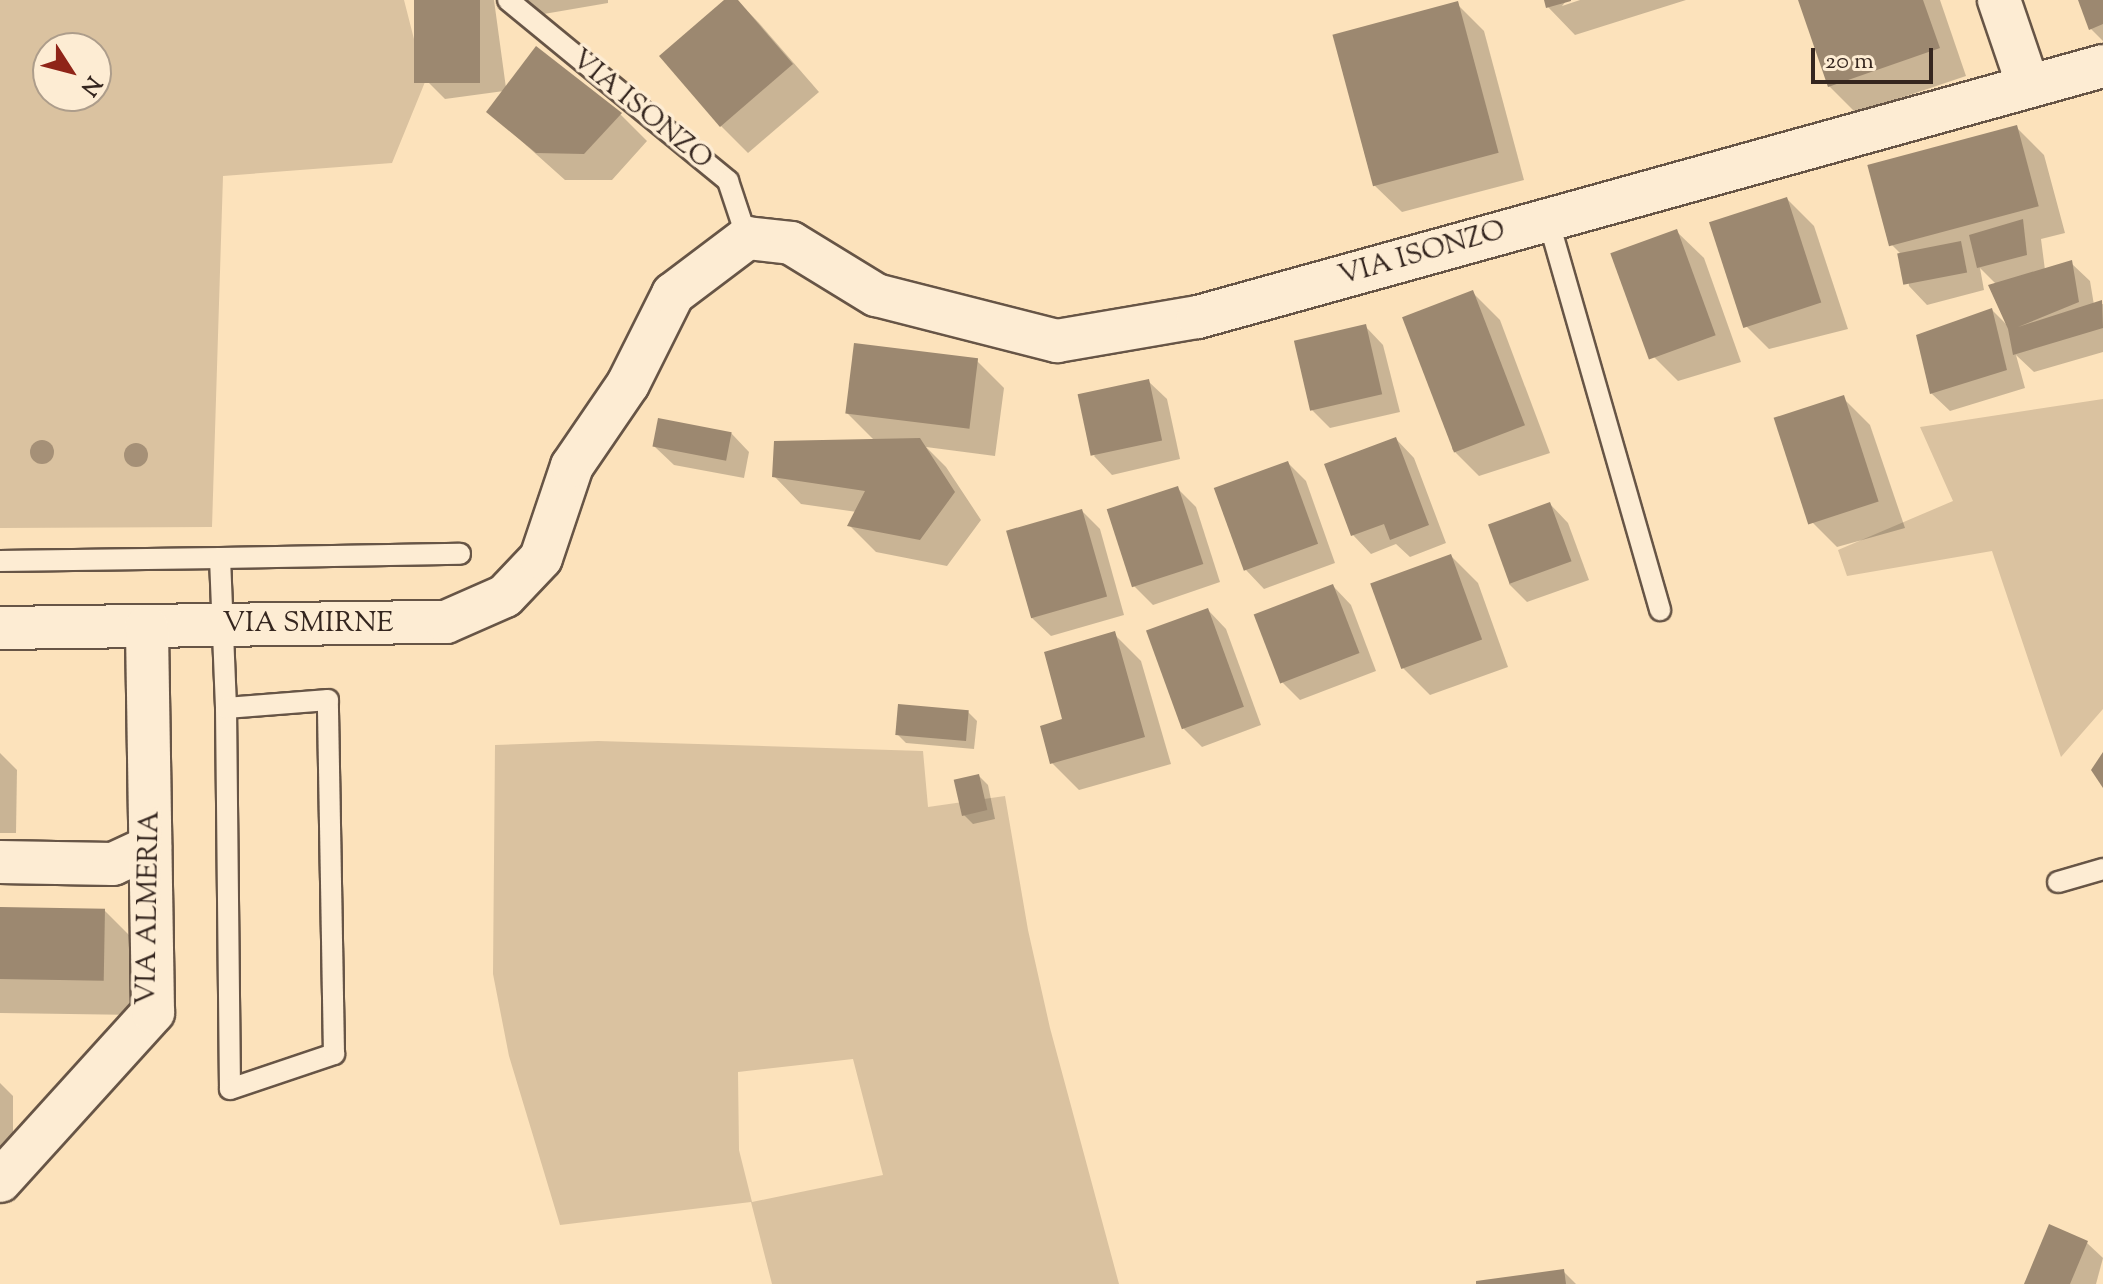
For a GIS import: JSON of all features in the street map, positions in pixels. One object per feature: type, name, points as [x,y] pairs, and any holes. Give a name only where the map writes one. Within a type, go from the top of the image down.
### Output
[{"type":"street","points":[[1999,0],[2028,85]]},
{"type":"street","name":"VIA ISONZO","points":[[747,238],[791,243],[876,295],[1057,341],[1198,317],[2103,66]]},
{"type":"street","name":"VIA SMIRNE","points":[[0,628],[446,622],[505,596],[541,558],[572,466],[628,384],[673,294],[747,238]]},
{"type":"street","name":"VIA ALMERIA","points":[[0,1181],[153,1012],[147,627]]},
{"type":"street","points":[[0,862],[113,864],[150,847]]},
{"type":"lane","name":"VIA ISONZO","points":[[508,0],[728,181],[747,238]]},
{"type":"lane","points":[[1548,219],[1660,610]]},
{"type":"lane","points":[[0,561],[460,554]]},
{"type":"lane","points":[[220,558],[226,708],[230,1089],[334,1054],[328,700],[226,708]]},
{"type":"lane","points":[[2058,882],[2103,869]]},
{"type":"shaded area","points":[[0,0],[404,0],[425,82],[392,163],[223,176],[212,527],[0,528]]},
{"type":"shaded area","points":[[2103,399],[2103,709],[2061,757],[1992,551],[1847,576],[1838,550],[1953,501],[1920,427]]},
{"type":"shaded area","points":[[598,741],[923,751],[928,807],[1005,796],[1028,930],[1050,1028],[1119,1284],[772,1284],[751,1202],[560,1225],[509,1056],[493,974],[495,745]],"holes":[[[853,1059],[883,1175],[752,1202],[739,1150],[738,1072]]]},
{"type":"building","points":[[414,0],[480,0],[480,83],[414,83]]},
{"type":"building","points":[[724,0],[738,0],[793,64],[720,127],[659,56]]},
{"type":"building","points":[[1544,0],[1571,0],[1571,1],[1546,8]]},
{"type":"building","points":[[1798,0],[1923,0],[1940,48],[1828,87]]},
{"type":"building","points":[[2078,0],[2103,0],[2103,24],[2089,30]]},
{"type":"building","points":[[1458,1],[1499,153],[1373,186],[1332,35]]},
{"type":"building","points":[[536,46],[622,113],[584,154],[536,153],[486,112]]},
{"type":"building","points":[[2017,125],[2039,206],[1889,246],[1867,165]]},
{"type":"building","points":[[1787,197],[1821,303],[1743,328],[1709,222]]},
{"type":"building","points":[[2023,219],[2027,255],[1977,268],[1969,235]]},
{"type":"building","points":[[1677,229],[1716,335],[1649,359],[1610,253]]},
{"type":"building","points":[[1961,241],[1967,272],[1903,285],[1897,253]]},
{"type":"building","points":[[2072,260],[2079,302],[2018,327],[2102,300],[2103,328],[2013,355],[2008,329],[1988,285]]},
{"type":"building","points":[[1473,290],[1525,425],[1454,453],[1402,317]]},
{"type":"building","points":[[1992,308],[2007,370],[1930,394],[1916,335]]},
{"type":"building","points":[[1366,324],[1382,394],[1310,411],[1294,341]]},
{"type":"building","points":[[854,343],[978,358],[969,429],[845,413]]},
{"type":"building","points":[[1149,379],[1162,441],[1091,456],[1078,394]]},
{"type":"building","points":[[1844,395],[1879,502],[1808,524],[1774,418]]},
{"type":"building","points":[[658,418],[732,432],[726,461],[652,446]]},
{"type":"building","points":[[1396,437],[1429,525],[1390,540],[1384,524],[1351,536],[1324,464]]},
{"type":"building","points":[[920,438],[955,492],[920,540],[847,526],[865,491],[772,477],[774,441]]},
{"type":"building","points":[[1288,461],[1318,544],[1244,571],[1214,488]]},
{"type":"building","points":[[1178,486],[1203,564],[1132,587],[1107,509]]},
{"type":"building","points":[[1550,502],[1572,561],[1510,584],[1488,525]]},
{"type":"building","points":[[1082,509],[1107,596],[1031,618],[1006,531]]},
{"type":"building","points":[[1451,554],[1482,640],[1401,669],[1370,583]]},
{"type":"building","points":[[1333,584],[1360,653],[1280,684],[1254,614]]},
{"type":"building","points":[[1208,608],[1244,707],[1182,729],[1146,631]]},
{"type":"building","points":[[1115,631],[1145,737],[1050,764],[1040,726],[1062,719],[1044,652]]},
{"type":"building","points":[[898,704],[969,710],[966,741],[895,735]]},
{"type":"building","points":[[2103,752],[2103,788],[2091,770]]},
{"type":"building","points":[[979,774],[987,810],[962,816],[954,780]]},
{"type":"building","points":[[0,907],[105,909],[104,981],[0,979]]},
{"type":"building","points":[[2049,1224],[2088,1241],[2070,1284],[2024,1284]]},
{"type":"building","points":[[1564,1269],[1566,1284],[1476,1284],[1476,1281]]}]
